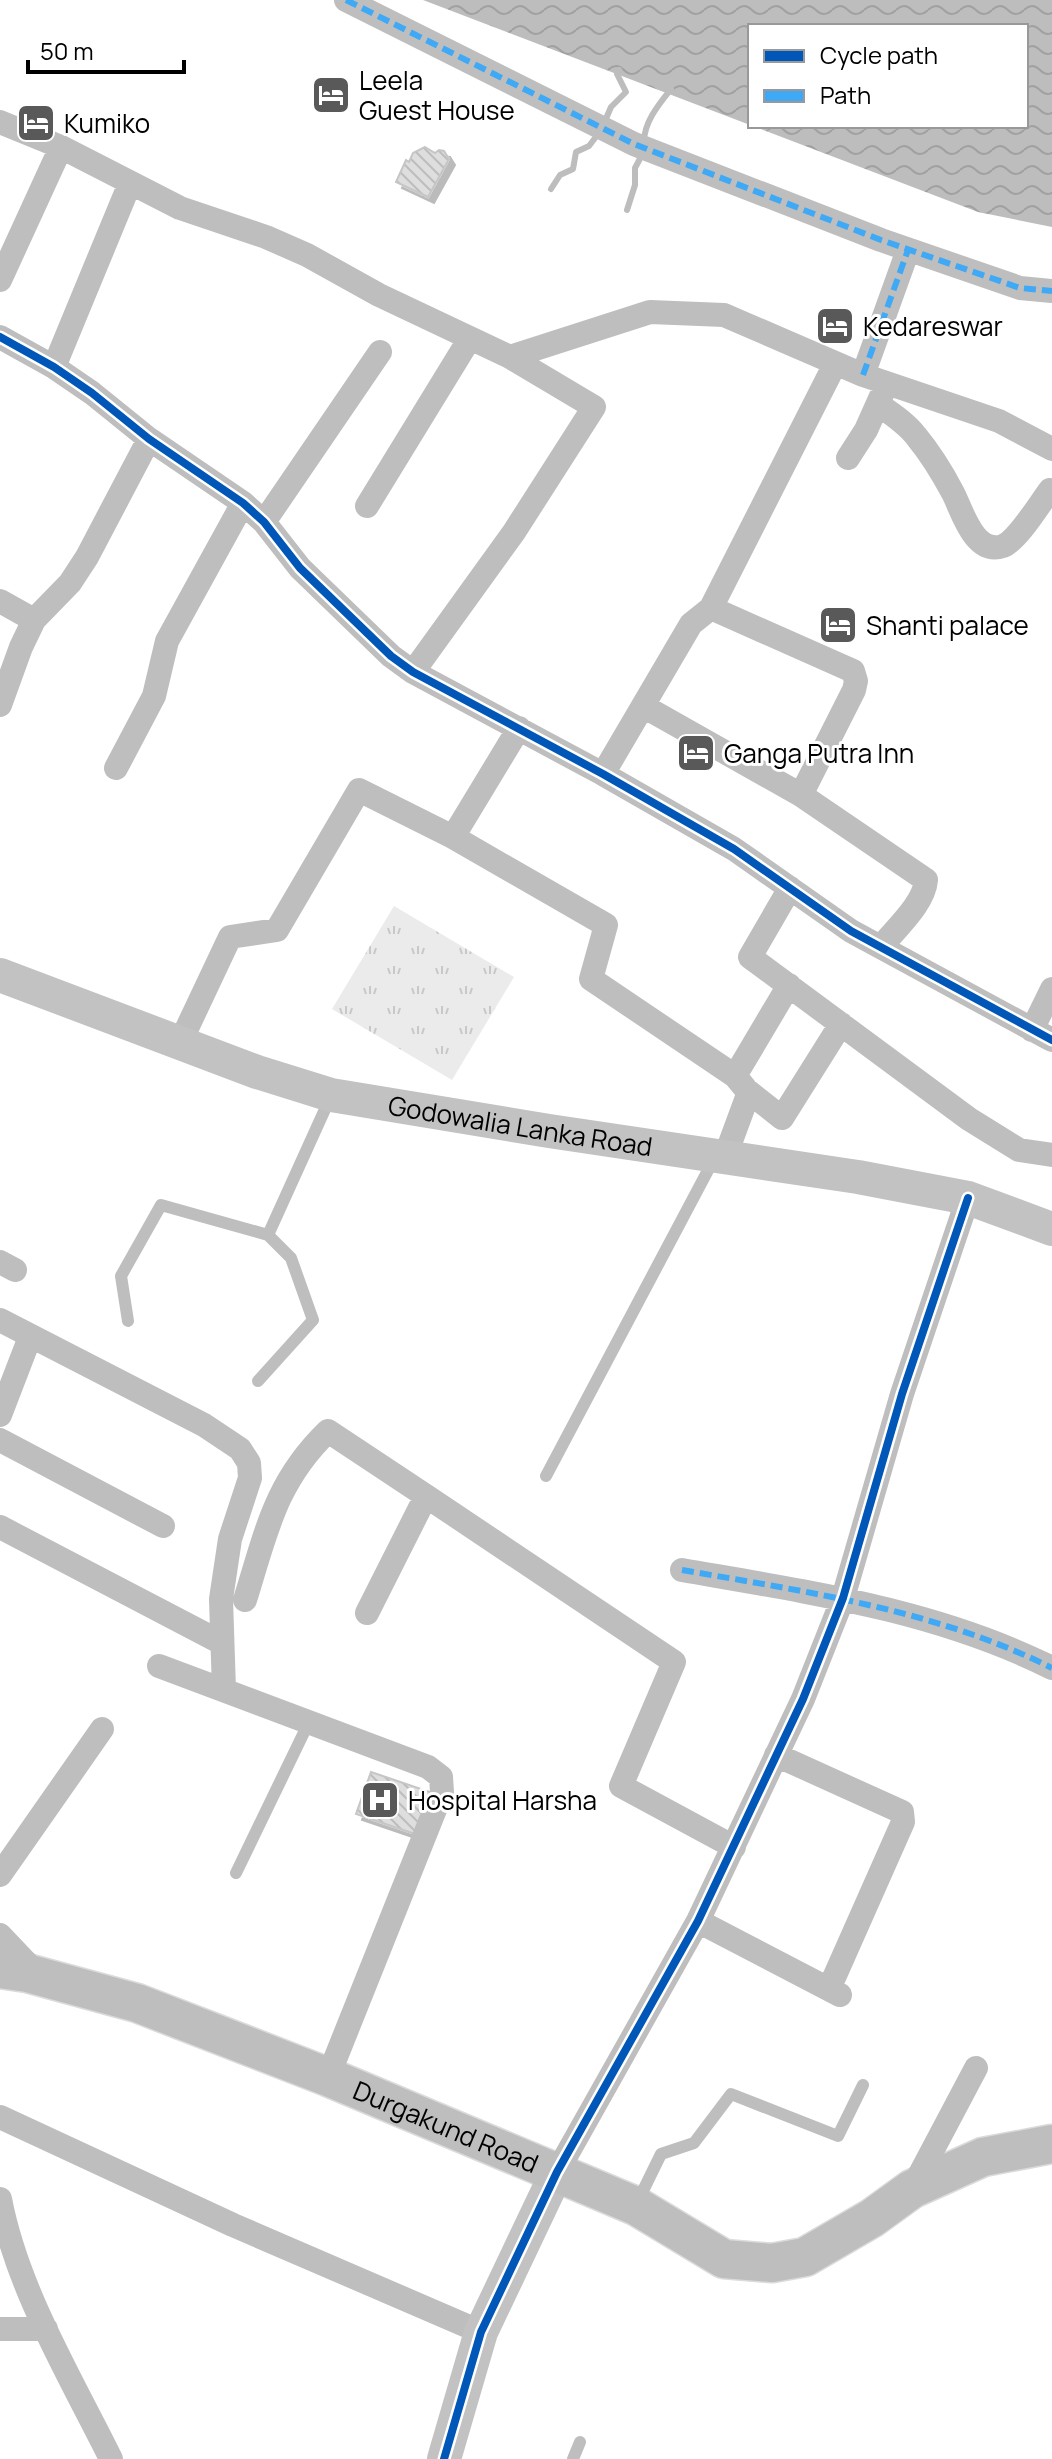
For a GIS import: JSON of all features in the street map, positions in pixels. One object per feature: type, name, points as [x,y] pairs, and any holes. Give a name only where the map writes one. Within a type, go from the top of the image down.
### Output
[{"type":"main road","name":"Durgakund Road","points":[[0,1969],[137,2003],[328,2077],[636,2206],[724,2259],[772,2263],[805,2257],[872,2218],[912,2189],[983,2157],[1052,2144]]},
{"type":"street","points":[[346,0],[634,144],[908,250],[1020,288],[1052,291]]},
{"type":"street","points":[[0,122],[61,147],[180,208],[266,237],[307,255],[379,295],[510,357],[594,407],[514,532],[413,672]]},
{"type":"street","points":[[0,280],[61,147]]},
{"type":"street","points":[[54,367],[130,183]]},
{"type":"street","points":[[848,458],[876,387],[908,250]]},
{"type":"street","points":[[510,357],[650,312],[724,315],[835,364],[876,387],[999,421],[1052,449]]},
{"type":"street","points":[[0,337],[54,367],[149,439],[243,503],[264,522],[300,568],[391,656],[413,672],[603,774],[734,849],[838,922],[1042,1035],[1052,989]]},
{"type":"street","points":[[367,506],[470,338]]},
{"type":"street","points":[[264,522],[380,352]]},
{"type":"street","points":[[603,774],[691,624],[711,608],[835,364]]},
{"type":"street","points":[[876,387],[915,434],[953,493],[969,528],[984,543],[1004,546],[1013,539],[1050,490]]},
{"type":"street","points":[[0,705],[34,620],[70,583],[87,557],[149,439]]},
{"type":"street","points":[[116,768],[154,696],[167,641],[243,503]]},
{"type":"street","points":[[0,601],[34,620]]},
{"type":"street","points":[[711,608],[853,671],[856,681],[854,690],[801,795]]},
{"type":"street","points":[[643,706],[801,795],[926,880],[925,890],[919,899],[881,947]]},
{"type":"street","points":[[453,837],[519,728]]},
{"type":"street","points":[[180,1043],[230,937],[277,930],[359,790],[453,837],[606,925],[591,979],[742,1084],[782,1118],[841,1024]]},
{"type":"street","points":[[790,888],[750,957],[969,1119],[1019,1150],[1052,1155]]},
{"type":"street","name":"Godowalia Lanka Road","points":[[0,975],[257,1072],[331,1095],[858,1177],[968,1198],[1052,1229]]},
{"type":"street","points":[[720,1156],[742,1084],[789,985]]},
{"type":"street","points":[[444,2459],[481,2332],[557,2172],[698,1921],[803,1699],[843,1598],[902,1394],[968,1198]]},
{"type":"street","points":[[0,1320],[204,1425],[240,1449],[249,1463],[250,1478],[224,1567],[221,1599],[224,1690]]},
{"type":"street","points":[[0,1415],[30,1337]]},
{"type":"street","points":[[245,1600],[281,1491],[307,1451],[328,1431],[674,1662],[621,1786],[734,1847]]},
{"type":"street","points":[[0,1440],[163,1526]]},
{"type":"street","points":[[367,1613],[426,1496]]},
{"type":"street","points":[[0,1527],[222,1643]]},
{"type":"street","points":[[682,1570],[843,1598],[922,1617],[983,1638],[1052,1668]]},
{"type":"street","points":[[159,1666],[428,1767],[441,1777],[442,1792],[328,2077]]},
{"type":"street","points":[[0,1875],[102,1729]]},
{"type":"street","points":[[698,1921],[834,1992],[903,1822],[902,1812],[776,1755]]},
{"type":"street","points":[[0,1935],[40,1977]]},
{"type":"street","points":[[912,2189],[976,2068]]},
{"type":"street","points":[[0,2117],[233,2225],[481,2332]]},
{"type":"street","points":[[0,2199],[13,2248],[46,2329],[111,2459]]},
{"type":"street","points":[[0,2329],[46,2329]]},
{"type":"lane","points":[[268,1235],[331,1095]]},
{"type":"lane","points":[[546,1476],[720,1156]]},
{"type":"lane","points":[[128,1321],[121,1276],[161,1205],[268,1235],[291,1258],[313,1320],[258,1381]]},
{"type":"lane","points":[[236,1873],[309,1722]]},
{"type":"lane","points":[[636,2206],[661,2154],[694,2143],[731,2094],[838,2136],[863,2085]]},
{"type":"lane","points":[[573,2459],[580,2442]]},
{"type":"green space","points":[[394,906],[514,977],[452,1080],[332,1009]]},
{"type":"water","points":[[423,0],[1052,0],[1052,227],[978,212],[758,128],[1028,128],[1028,24],[748,24],[748,124]]},
{"type":"building","points":[[425,147],[435,153],[444,151],[449,159],[428,197],[396,182],[406,160],[409,162],[413,153]]},
{"type":"building","points":[[371,1772],[433,1793],[418,1835],[356,1814]]},
{"type":"waterway","points":[[605,121],[611,107],[626,92],[617,74],[619,70]]},
{"type":"waterway","points":[[644,142],[649,120],[671,89]]},
{"type":"waterway","points":[[551,189],[560,175],[573,169],[576,152],[589,146],[598,134]]},
{"type":"waterway","points":[[627,210],[635,185],[635,168],[643,153]]},
{"type":"marked path","points":[[346,0],[634,144],[881,240],[1020,288],[1052,291]]},
{"type":"marked path","points":[[863,375],[908,250]]},
{"type":"marked path","points":[[682,1570],[824,1595],[917,1617],[963,1631],[1052,1668]]},
{"type":"cycle path","points":[[0,337],[54,367],[149,439],[243,503],[264,522],[300,568],[391,656],[413,672],[603,774],[734,849],[851,931],[1052,1040]]},
{"type":"cycle path","points":[[444,2459],[481,2332],[557,2172],[698,1921],[803,1699],[843,1598],[902,1394],[968,1198]]},
{"type":"place","name":"Leela Guest House","points":[[331,95]]},
{"type":"place","name":"Kumiko","points":[[36,123]]},
{"type":"place","name":"Kedareswar","points":[[835,326]]},
{"type":"place","name":"Shanti palace","points":[[838,625]]},
{"type":"place","name":"Ganga Putra Inn","points":[[696,753]]},
{"type":"place","name":"Hospital Harsha","points":[[380,1800]]}]
